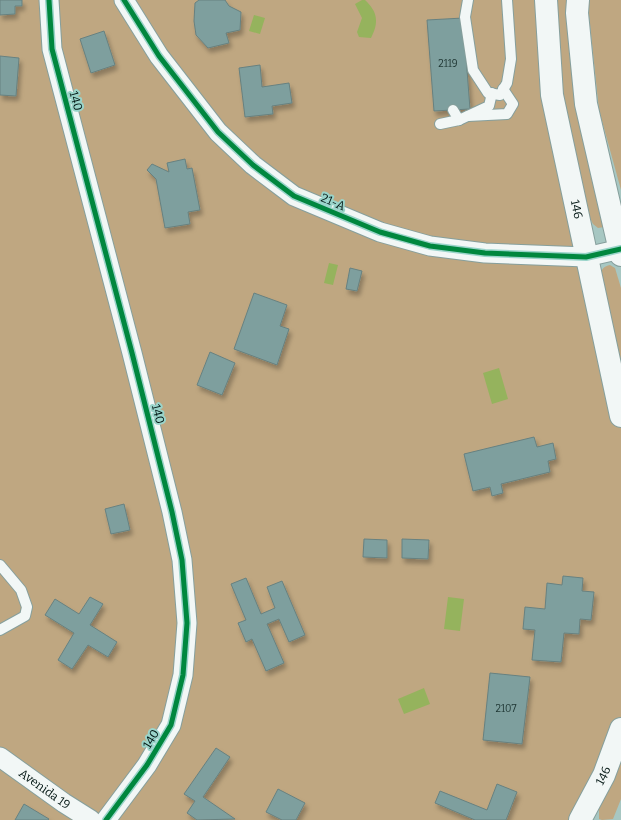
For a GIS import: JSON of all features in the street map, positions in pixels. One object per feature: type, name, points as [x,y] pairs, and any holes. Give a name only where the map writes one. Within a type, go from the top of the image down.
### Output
[{"type":"main road","name":"146","points":[[546,0],[552,95],[621,416]]},
{"type":"main road","points":[[578,0],[577,12],[586,104],[621,251]]},
{"type":"main road","name":"146","points":[[580,820],[604,775],[621,729]]},
{"type":"street","name":"140","points":[[49,0],[52,49],[172,512],[182,560],[187,623],[183,675],[171,725],[147,765],[106,820]]},
{"type":"street","name":"21-A","points":[[124,0],[159,56],[218,132],[254,165],[294,196],[380,232],[430,246],[485,253],[586,257],[621,251]]},
{"type":"street","name":"Avenida 19","points":[[0,757],[64,803],[91,820]]},
{"type":"lane","points":[[468,0],[465,17],[473,70],[488,93],[500,95],[507,83],[511,59],[507,0]]},
{"type":"lane","points":[[440,124],[463,118],[507,114],[513,104],[503,89]]},
{"type":"lane","points":[[463,118],[489,106],[492,93]]},
{"type":"lane","points":[[453,110],[463,118]]},
{"type":"lane","points":[[0,565],[21,590],[27,606],[24,616],[0,630]]},
{"type":"shaded area","points":[[0,0],[546,0],[621,416],[621,729],[580,820],[0,820]]},
{"type":"shaded area","points":[[365,0],[369,4],[375,13],[376,23],[374,33],[371,38],[359,37],[357,32],[362,18],[355,4]]},
{"type":"shaded area","points":[[557,0],[569,0],[604,227],[598,228],[593,224],[587,212],[568,128],[562,83]]},
{"type":"shaded area","points":[[589,0],[621,0],[621,190],[599,110],[589,15]]},
{"type":"shaded area","points":[[254,15],[265,18],[260,34],[249,31]]},
{"type":"shaded area","points":[[329,263],[338,265],[333,285],[324,283]]},
{"type":"shaded area","points":[[610,265],[615,268],[621,288],[621,364],[600,274],[606,266]]},
{"type":"shaded area","points":[[499,368],[508,399],[492,404],[483,373]]},
{"type":"shaded area","points":[[448,597],[464,599],[460,631],[444,629]]},
{"type":"shaded area","points":[[424,688],[430,704],[404,714],[398,699]]},
{"type":"shaded area","points":[[621,757],[621,799],[613,819],[602,820],[599,819],[599,808]]},
{"type":"building","points":[[0,0],[22,0],[22,6],[15,6],[15,14],[0,15]]},
{"type":"building","points":[[199,0],[225,0],[229,6],[241,12],[240,30],[226,33],[229,43],[208,48],[196,35],[194,21],[195,3]]},
{"type":"building","points":[[463,18],[470,109],[434,111],[427,20]]},
{"type":"building","points":[[104,31],[115,65],[91,73],[80,39]]},
{"type":"building","points":[[0,56],[19,58],[16,96],[0,95]]},
{"type":"building","points":[[260,65],[262,87],[289,83],[292,103],[272,106],[273,114],[245,117],[239,68]]},
{"type":"building","points":[[185,159],[187,169],[192,168],[200,210],[188,212],[190,224],[165,228],[156,179],[147,170],[152,164],[169,172],[167,163]]},
{"type":"building","points":[[350,268],[362,271],[357,291],[346,289]]},
{"type":"building","points":[[254,293],[287,305],[280,326],[289,329],[277,365],[234,349]]},
{"type":"building","points":[[210,352],[235,363],[222,395],[197,385]]},
{"type":"building","points":[[534,437],[537,447],[553,443],[556,459],[548,461],[550,472],[501,484],[503,493],[492,496],[490,487],[473,491],[464,454]]},
{"type":"building","points":[[124,504],[130,530],[111,534],[105,509]]},
{"type":"building","points":[[364,539],[387,540],[387,558],[363,557]]},
{"type":"building","points":[[402,539],[429,540],[428,559],[402,558]]},
{"type":"building","points":[[563,576],[583,578],[582,591],[594,592],[591,620],[580,619],[579,634],[564,633],[561,662],[532,660],[535,630],[523,629],[525,607],[545,609],[547,583],[562,585]]},
{"type":"building","points":[[246,578],[261,614],[275,608],[267,587],[282,581],[305,635],[289,642],[279,619],[267,624],[284,663],[266,671],[252,639],[246,642],[238,623],[246,620],[231,584]]},
{"type":"building","points":[[90,597],[103,604],[90,625],[117,642],[108,657],[88,645],[72,669],[58,660],[74,633],[45,615],[55,599],[79,614]]},
{"type":"building","points":[[490,673],[530,677],[522,744],[483,740]]},
{"type":"building","points":[[216,748],[230,757],[203,797],[235,819],[197,820],[187,813],[195,801],[184,794]]},
{"type":"building","points":[[497,784],[517,792],[506,820],[475,820],[435,803],[440,791],[487,810]]},
{"type":"building","points":[[278,789],[305,803],[296,820],[282,820],[266,812]]},
{"type":"building","points":[[24,804],[49,819],[15,820]]},
{"type":"cycle path","points":[[49,0],[52,49],[172,512],[182,560],[187,623],[183,675],[171,725],[147,765],[106,820]]},
{"type":"cycle path","points":[[124,0],[159,56],[218,132],[253,165],[294,196],[380,232],[430,246],[485,253],[586,257],[621,249]]}]
